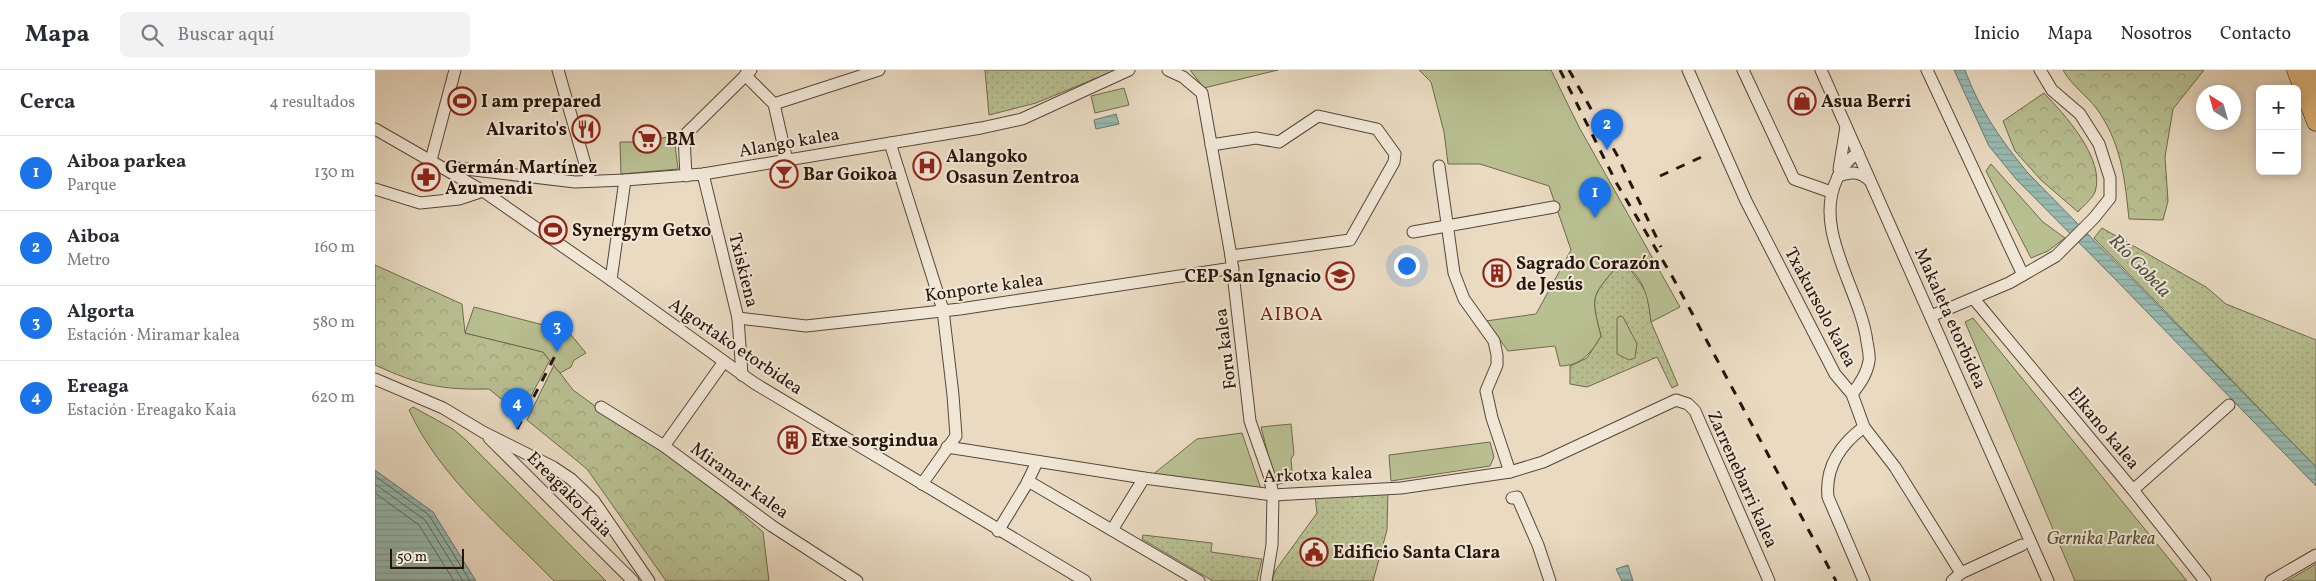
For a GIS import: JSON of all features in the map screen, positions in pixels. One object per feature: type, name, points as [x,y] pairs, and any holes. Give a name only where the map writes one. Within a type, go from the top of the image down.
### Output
[{"type":"highway","points":[[2296,70],[2316,122]]},
{"type":"highway","points":[[2312,70],[2316,89]]},
{"type":"street","points":[[431,160],[455,70]]},
{"type":"street","points":[[558,70],[590,181]]},
{"type":"street","points":[[774,104],[879,70]]},
{"type":"street","name":"Alango kalea","points":[[443,167],[575,182],[703,174],[981,128],[1022,118],[1129,70]]},
{"type":"street","name":"Foru kalea","points":[[1168,70],[1183,76],[1202,93],[1232,262],[1251,421],[1269,475],[1273,495],[1274,528],[1266,581]]},
{"type":"street","name":"Txakursolo kalea","points":[[1688,70],[1746,201],[1835,374],[1852,394],[1864,427],[1895,467],[1961,573]]},
{"type":"street","points":[[1743,70],[1794,179],[1831,192]]},
{"type":"street","name":"Makaleta etorbidea","points":[[1821,70],[2049,581]]},
{"type":"street","points":[[1927,70],[2023,275]]},
{"type":"street","points":[[1931,316],[2023,275],[2056,256],[2094,218],[2110,198],[2110,178],[2099,144],[2080,114],[2052,90],[2040,70]]},
{"type":"street","points":[[686,176],[684,136],[748,72],[774,104],[787,161]]},
{"type":"street","name":"Konporte kalea","points":[[738,318],[806,326],[943,310],[960,310],[1351,240],[1393,162],[1395,154],[1377,130],[1318,116],[1279,142],[1256,138],[1211,145]]},
{"type":"street","points":[[1838,176],[1846,127]]},
{"type":"street","name":"Algortako etorbidea","points":[[375,129],[483,191],[611,280],[723,363],[998,531],[1085,581]]},
{"type":"street","points":[[890,142],[943,310],[956,436],[922,484]]},
{"type":"street","points":[[1852,394],[1863,380],[1870,360],[1865,326],[1835,244],[1829,203],[1831,192],[1846,161],[1858,154]]},
{"type":"street","points":[[1439,166],[1454,273],[1464,299],[1494,341],[1497,365],[1486,391],[1492,418],[1510,472]]},
{"type":"street","points":[[1838,176],[1861,173],[1871,181]]},
{"type":"street","name":"Txiskiena","points":[[703,174],[738,318],[742,375]]},
{"type":"street","points":[[611,280],[625,180]]},
{"type":"street","points":[[375,189],[420,203],[459,199],[483,191]]},
{"type":"street","points":[[1413,232],[1554,207]]},
{"type":"street","name":"Elkano kalea","points":[[1974,298],[2133,490],[2205,581]]},
{"type":"street","points":[[664,446],[723,363]]},
{"type":"street","name":"Ereagako Kaia","points":[[375,379],[443,408],[483,432],[553,467],[581,488],[594,501],[649,581]]},
{"type":"street","name":"Arkotxa kalea","points":[[947,447],[1144,478],[1273,495],[1401,488],[1510,472],[1543,462],[1676,400]]},
{"type":"street","name":"Zarrenebarri kalea","points":[[1676,400],[1688,404],[1695,411],[1769,581]]},
{"type":"street","points":[[2133,490],[2229,405]]},
{"type":"street","name":"Miramar kalea","points":[[601,407],[664,446],[772,526],[855,580]]},
{"type":"street","points":[[1864,427],[1839,452],[1827,482],[1828,497],[1864,581]]},
{"type":"street","name":"Ereagako Kaia","points":[[483,432],[633,581]]},
{"type":"street","points":[[998,531],[1028,481],[1037,462]]},
{"type":"street","points":[[1112,530],[1144,478]]},
{"type":"street","points":[[1028,481],[1199,581]]},
{"type":"street","points":[[1512,498],[1517,497],[1523,510],[1550,581]]},
{"type":"street","points":[[1951,581],[1961,573],[2022,545]]},
{"type":"street","points":[[2271,581],[2316,555]]},
{"type":"green space","points":[[985,70],[1116,70],[1036,103],[989,115]]},
{"type":"green space","points":[[1190,70],[1278,70],[1204,88]]},
{"type":"green space","points":[[1419,70],[1551,70],[1579,127],[1680,307],[1651,322],[1646,295],[1640,281],[1629,267],[1621,261],[1596,295],[1595,310],[1601,336],[1589,353],[1580,361],[1560,366],[1555,346],[1508,351],[1486,321],[1536,314],[1571,250],[1549,186],[1480,164],[1448,164],[1444,132],[1431,82]]},
{"type":"green space","points":[[2063,70],[2204,70],[2173,109],[2165,157],[2168,201],[2163,220],[2129,219],[2124,178],[2114,140],[2097,109]]},
{"type":"green space","points":[[1124,88],[1129,105],[1095,113],[1091,96]]},
{"type":"green space","points":[[2044,93],[2081,138],[2094,166],[2097,179],[2095,192],[2078,212],[2041,180],[2015,151],[2003,121]]},
{"type":"green space","points":[[674,136],[678,169],[621,174],[620,142],[639,142]]},
{"type":"green space","points":[[1991,164],[2043,222],[2065,238],[2048,251],[2031,258],[1986,171]]},
{"type":"green space","points":[[2102,228],[2206,287],[2226,304],[2316,340],[2316,467],[2094,238]]},
{"type":"green space","points":[[1621,261],[1629,268],[1648,294],[1651,322],[1678,385],[1672,388],[1657,357],[1587,387],[1570,384],[1570,366],[1587,358],[1601,336],[1595,310],[1596,295]]},
{"type":"green space","points":[[375,265],[462,304],[465,333],[543,352],[550,360],[521,415],[489,389],[430,385],[417,382],[375,365]]},
{"type":"green space","points":[[474,307],[547,326],[557,318],[586,353],[574,360],[571,367],[560,373],[543,352],[465,333]]},
{"type":"green space","points":[[1623,317],[1637,344],[1635,358],[1629,360],[1617,354],[1617,318]]},
{"type":"green space","name":"Gernika Parkea","points":[[1973,318],[2187,581],[2075,581],[1965,322]]},
{"type":"green space","points":[[554,365],[573,390],[628,430],[697,474],[763,532],[769,581],[666,581],[587,469],[527,420]]},
{"type":"green space","points":[[413,407],[453,429],[466,440],[606,581],[554,581],[494,522],[455,480],[422,435],[409,410]]},
{"type":"green space","points":[[1291,424],[1294,454],[1291,459],[1293,480],[1276,485],[1261,427]]},
{"type":"green space","points":[[1242,433],[1261,489],[1151,476],[1197,439]]},
{"type":"green space","points":[[1490,442],[1494,457],[1490,466],[1391,481],[1389,455]]},
{"type":"green space","points":[[1388,489],[1387,530],[1373,581],[1272,581],[1275,571],[1317,513],[1315,496]]},
{"type":"green space","points":[[1143,535],[1212,543],[1211,552],[1262,559],[1257,581],[1213,581],[1142,539]]},
{"type":"green space","points":[[2316,564],[2316,581],[2287,581]]},
{"type":"water","points":[[1954,70],[1965,70],[1991,124],[2027,172],[2316,467],[2316,486],[2016,179],[1989,146]]},
{"type":"water","points":[[1116,114],[1119,124],[1096,129],[1094,120]]},
{"type":"water","points":[[375,470],[433,512],[476,581],[375,581]]},
{"type":"water","points":[[1628,565],[1633,581],[1622,581],[1616,569]]},
{"type":"railway","points":[[1560,70],[1617,184],[1672,276],[1836,581]]},
{"type":"railway","points":[[1569,70],[1617,155],[1661,247]]},
{"type":"railway","points":[[1660,176],[1708,154]]},
{"type":"railway","points":[[517,429],[557,352]]},
{"type":"place","name":"I am prepared","points":[[462,101]]},
{"type":"place","name":"Asua Berri","points":[[1802,101]]},
{"type":"place","name":"Alvarito's","points":[[586,129]]},
{"type":"place","name":"BM","points":[[647,139]]},
{"type":"place","name":"Aiboa","points":[[1607,150]]},
{"type":"place","name":"Alangoko Osasun Zentroa","points":[[927,166]]},
{"type":"place","name":"Bar Goikoa","points":[[784,174]]},
{"type":"place","name":"Germán Martínez Azumendi","points":[[426,177]]},
{"type":"place","name":"Aiboa parkea","points":[[1595,218]]},
{"type":"place","name":"Synergym Getxo","points":[[553,230]]},
{"type":"place","name":"Sagrado Corazón de Jesús","points":[[1497,273]]},
{"type":"place","name":"CEP San Ignacio","points":[[1340,276]]},
{"type":"place","name":"Algorta","points":[[557,352]]},
{"type":"place","name":"Ereaga","points":[[517,429]]},
{"type":"place","name":"Etxe sorgindua","points":[[792,440]]},
{"type":"place","name":"Edificio Santa Clara","points":[[1314,552]]},
{"type":"district","name":"AIBOA","points":[[1292,313]]},
{"type":"water label","name":"Río Gobela","points":[[2141,265]]}]
